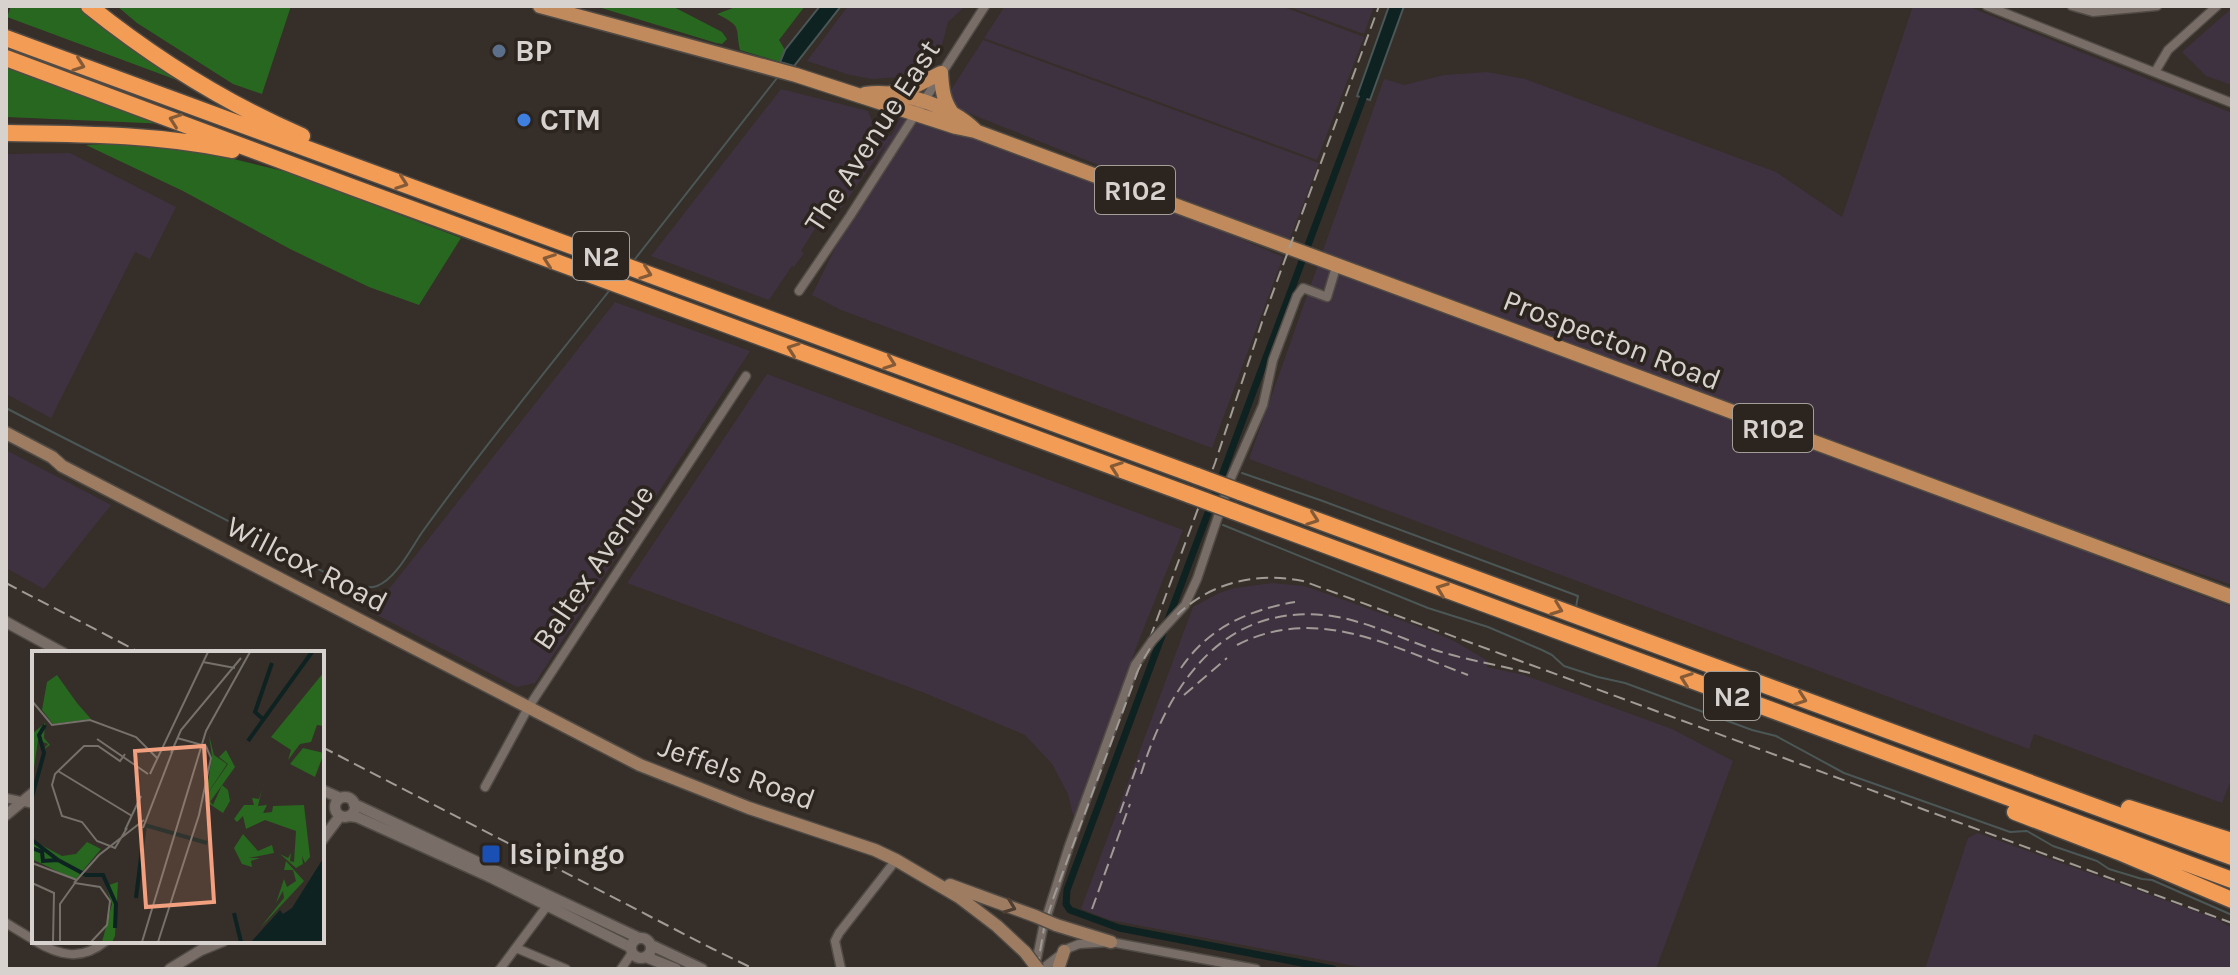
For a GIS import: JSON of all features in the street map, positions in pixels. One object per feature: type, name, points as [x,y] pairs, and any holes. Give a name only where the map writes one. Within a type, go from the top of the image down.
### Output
[{"type":"highway","points":[[89,6],[166,62],[224,98],[270,122],[364,162],[369,171]]},
{"type":"highway","name":"N2","points":[[6,38],[2232,857]]},
{"type":"highway","name":"N2","points":[[6,58],[2232,880]]},
{"type":"highway","points":[[6,133],[162,138],[281,160]]},
{"type":"highway","points":[[1779,714],[1794,726],[2119,852],[2232,900]]},
{"type":"highway","points":[[1959,757],[2232,841]]},
{"type":"main road","name":"R102","points":[[540,6],[796,75],[878,102],[952,113],[965,120],[975,131]]},
{"type":"main road","points":[[888,94],[913,87],[941,73],[945,103],[952,113]]},
{"type":"main road","name":"R102","points":[[861,95],[888,94],[956,127],[975,131]]},
{"type":"main road","name":"Prospecton Road","points":[[975,131],[2232,597]]},
{"type":"main road","name":"Willcox Road","points":[[6,433],[52,457],[62,466],[528,708]]},
{"type":"main road","name":"Willcox Road","points":[[6,442],[51,465],[62,466]]},
{"type":"main road","name":"Jeffels Road","points":[[528,708],[652,770],[749,808],[875,850],[931,879]]},
{"type":"main road","points":[[931,879],[997,926],[1044,968],[1064,951]]},
{"type":"main road","points":[[931,879],[1111,942]]},
{"type":"street","name":"The Avenue East","points":[[799,291],[985,6]]},
{"type":"street","points":[[1987,6],[2232,103]]},
{"type":"street","points":[[2072,6],[2093,12],[2157,6]]},
{"type":"street","points":[[2155,72],[2168,50],[2217,6]]},
{"type":"street","points":[[1044,968],[1043,928],[1069,846],[1135,665],[1185,605],[1197,579],[1231,478],[1263,405],[1273,360],[1299,291],[1303,288],[1327,297],[1337,264]]},
{"type":"street","name":"Baltex Avenue","points":[[485,787],[528,708],[746,376]]},
{"type":"street","points":[[6,622],[59,651]]},
{"type":"street","points":[[324,791],[340,798],[347,797],[354,804],[702,969]]},
{"type":"street","points":[[6,798],[29,802]]},
{"type":"street","points":[[340,798],[335,803],[342,814]]},
{"type":"street","points":[[6,815],[29,802]]},
{"type":"street","points":[[324,803],[342,814],[357,817],[490,877],[631,950],[640,958],[646,957],[671,968]]},
{"type":"street","points":[[324,837],[342,814],[354,811],[354,804]]},
{"type":"street","points":[[841,969],[835,941],[846,922],[896,860]]},
{"type":"street","points":[[500,969],[547,906]]},
{"type":"street","points":[[6,923],[32,939]]},
{"type":"street","points":[[621,969],[633,941],[639,938]]},
{"type":"street","points":[[1064,951],[1079,944],[1111,942],[1256,969]]},
{"type":"street","points":[[38,943],[56,953],[70,955],[87,953],[103,943]]},
{"type":"street","points":[[170,969],[218,943]]},
{"type":"street","points":[[646,957],[651,945]]},
{"type":"street","points":[[516,948],[566,969]]},
{"type":"shaded area","points":[[848,6],[965,6],[948,22],[942,45],[923,61],[900,77],[872,79],[807,61]]},
{"type":"shaded area","points":[[1005,6],[1281,6],[1364,37],[1317,160],[984,38]]},
{"type":"shaded area","points":[[1287,6],[1374,6],[1364,34]]},
{"type":"shaded area","points":[[1913,6],[1967,6],[2232,113],[2232,585],[2104,540],[2098,557],[2232,607],[2232,777],[2222,803],[2034,734],[2029,749],[1249,459],[1384,79],[1404,85],[1444,75],[1487,72],[1525,79],[1776,172],[1842,217]]},
{"type":"shaded area","points":[[2232,8],[2232,85],[2206,76],[2182,52]]},
{"type":"shaded area","points":[[983,40],[1319,163],[1289,241],[956,108],[951,90]]},
{"type":"shaded area","points":[[781,89],[868,111],[877,133],[891,136],[910,99],[1283,257],[1212,448],[841,310],[812,295],[887,142],[838,213],[828,208],[801,251],[804,253],[769,300],[651,256]]},
{"type":"shaded area","points":[[70,153],[176,207],[150,259],[135,252],[51,418],[6,394],[6,154]]},
{"type":"shaded area","points":[[615,302],[750,351],[535,683],[517,687],[371,612]]},
{"type":"shaded area","points":[[767,374],[1183,530],[1137,645],[1075,823],[1068,794],[1052,764],[1025,735],[922,692],[627,583]]},
{"type":"shaded area","points":[[6,450],[111,505],[44,589],[6,568]]},
{"type":"shaded area","points":[[1272,583],[1304,586],[1431,631],[1488,661],[1487,667],[1524,675],[1672,729],[1733,761],[1656,969],[1371,969],[1110,920],[1081,909],[1193,607],[1235,588]]},
{"type":"shaded area","points":[[1978,833],[2217,919],[2232,928],[2232,969],[1925,969],[1968,838]]},
{"type":"green space","points":[[11,6],[78,6],[110,31],[209,92],[7,17]]},
{"type":"green space","points":[[117,6],[291,6],[262,94],[233,84],[137,23]]},
{"type":"green space","points":[[595,6],[672,6],[722,32],[727,39],[722,44],[716,43]]},
{"type":"green space","points":[[738,6],[805,6],[779,40],[785,50],[780,62],[740,50],[734,25],[717,14]]},
{"type":"green space","points":[[6,67],[168,124],[6,117]]},
{"type":"green space","points":[[137,142],[193,149],[287,172],[461,238],[419,305],[369,287],[86,145]]},
{"type":"water","points":[[820,6],[841,6],[794,66],[780,62],[785,50]]},
{"type":"water","points":[[1389,6],[1404,6],[1370,100],[1357,96]]},
{"type":"waterway","points":[[635,259],[777,78]]},
{"type":"waterway","points":[[1333,969],[1119,928],[1070,910],[1066,904],[1067,890],[1366,90]]},
{"type":"waterway","points":[[6,408],[332,576],[357,585],[377,586],[397,570],[468,470],[609,291]]},
{"type":"waterway","points":[[1242,473],[1578,596],[1576,607]]},
{"type":"waterway","points":[[1223,525],[1428,608],[1488,627],[1552,655],[1564,666],[1625,683],[1776,736],[1844,773],[2010,832],[2027,831],[2053,846],[2097,861],[2109,869],[2152,880],[2232,915]]},
{"type":"railway","points":[[1150,638],[1215,463],[1263,319],[1379,6]]},
{"type":"railway","points":[[1136,675],[1164,629],[1202,596],[1248,580],[1275,578],[1303,581],[2232,923]]},
{"type":"railway","points":[[6,583],[137,651]]},
{"type":"railway","points":[[1181,668],[1204,642],[1230,623],[1261,610],[1295,602]]},
{"type":"railway","points":[[1141,774],[1167,709],[1185,681],[1206,656],[1231,636],[1261,622],[1294,615],[1345,618],[1447,654],[1530,673]]},
{"type":"railway","points":[[1237,645],[1267,633],[1296,628],[1325,629],[1383,642],[1468,675]]},
{"type":"railway","points":[[1184,695],[1227,658]]},
{"type":"railway","points":[[1037,969],[1053,899],[1139,668]]},
{"type":"railway","points":[[324,748],[754,969]]},
{"type":"railway","points":[[1120,813],[1139,760]]},
{"type":"railway","points":[[1092,909],[1130,804]]},
{"type":"place","name":"BP","points":[[499,51]]},
{"type":"place","name":"CTM","points":[[524,120]]},
{"type":"place","name":"Isipingo","points":[[491,854]]}]
